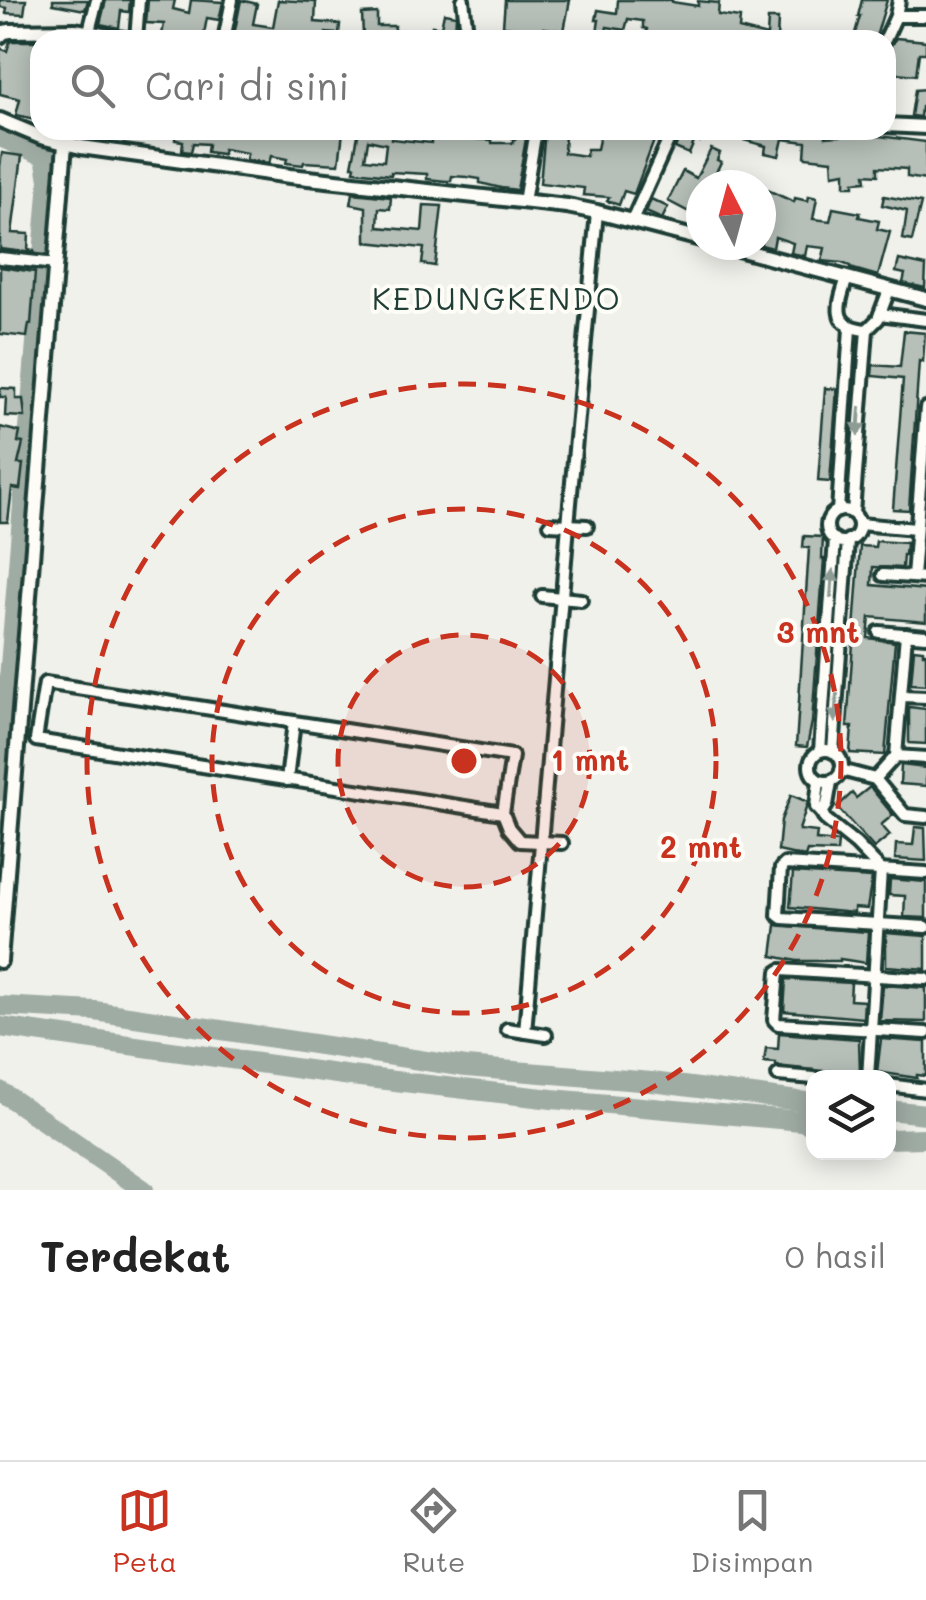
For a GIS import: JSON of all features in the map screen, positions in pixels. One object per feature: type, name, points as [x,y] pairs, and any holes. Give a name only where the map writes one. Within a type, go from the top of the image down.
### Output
[{"type":"street","points":[[89,30],[96,0]]},
{"type":"street","points":[[134,30],[139,0]]},
{"type":"street","points":[[226,30],[232,0]]},
{"type":"street","points":[[463,0],[467,30]]},
{"type":"street","points":[[890,30],[899,0]]},
{"type":"street","points":[[896,16],[926,16]]},
{"type":"street","points":[[1,32],[30,31]]},
{"type":"street","points":[[0,120],[30,131]]},
{"type":"street","points":[[896,126],[926,127]]},
{"type":"street","points":[[54,140],[290,176],[598,212],[686,235]]},
{"type":"street","points":[[524,202],[534,140]]},
{"type":"street","points":[[632,220],[668,140]]},
{"type":"street","points":[[0,962],[65,144]]},
{"type":"street","points":[[526,1032],[598,212]]},
{"type":"street","points":[[0,258],[54,264]]},
{"type":"street","points":[[776,259],[926,299]]},
{"type":"street","points":[[847,278],[839,311],[850,328],[866,330],[874,324],[890,290]]},
{"type":"street","points":[[880,314],[926,320]]},
{"type":"street","points":[[838,511],[850,328]]},
{"type":"street","points":[[859,524],[852,512],[866,330]]},
{"type":"street","points":[[848,356],[864,357]]},
{"type":"street","points":[[912,577],[922,500],[926,408]]},
{"type":"street","points":[[820,752],[838,756],[842,770],[838,777],[825,781],[813,776],[810,762],[820,752],[835,539],[828,524],[838,511],[852,512]]},
{"type":"street","points":[[550,524],[587,526]]},
{"type":"street","points":[[835,539],[854,537],[859,524]]},
{"type":"street","points":[[859,524],[916,529]]},
{"type":"street","points":[[833,752],[848,540]]},
{"type":"street","points":[[883,575],[926,578]]},
{"type":"street","points":[[542,596],[581,600]]},
{"type":"street","points":[[879,632],[926,636]]},
{"type":"street","points":[[875,779],[896,756],[906,634]]},
{"type":"street","points":[[503,813],[36,740],[45,683],[512,756],[503,813],[509,828],[520,841],[562,844]]},
{"type":"street","points":[[902,696],[926,697]]},
{"type":"street","points":[[287,780],[294,722]]},
{"type":"street","points":[[896,756],[926,758]]},
{"type":"street","points":[[842,770],[875,779],[904,815],[926,817]]},
{"type":"street","points":[[825,781],[824,818],[881,870],[869,1070]]},
{"type":"street","points":[[847,868],[856,844]]},
{"type":"street","points":[[926,873],[783,865],[780,917],[926,927]]},
{"type":"street","points":[[926,979],[782,970],[778,972],[776,1022],[926,1034]]},
{"type":"street","points":[[507,1029],[546,1035]]},
{"type":"street","points":[[778,1076],[806,1078]]},
{"type":"street","points":[[896,1086],[926,1090]]},
{"type":"building","points":[[0,0],[26,0],[24,14],[6,13],[7,8],[0,7]]},
{"type":"building","points":[[53,0],[88,0],[85,10],[53,4]]},
{"type":"building","points":[[106,0],[130,0],[129,12],[121,11],[119,28],[100,24]]},
{"type":"building","points":[[148,0],[175,0],[173,9],[189,13],[191,0],[223,2],[219,20],[207,18],[205,30],[163,30],[164,24],[146,23]]},
{"type":"building","points":[[241,0],[257,4],[253,24],[273,27],[278,0],[316,2],[315,22],[340,24],[339,30],[235,30]]},
{"type":"building","points":[[505,0],[570,0],[564,30],[503,26]]},
{"type":"building","points":[[618,0],[672,0],[698,6],[698,1],[719,3],[718,15],[740,18],[739,29],[743,30],[647,30],[643,21],[628,19],[625,30],[597,30],[598,10],[617,13]]},
{"type":"building","points":[[862,0],[887,0],[878,30],[856,30]]},
{"type":"building","points":[[377,13],[377,26],[395,26],[395,30],[363,30],[362,14]]},
{"type":"building","points":[[444,13],[456,15],[455,30],[432,30],[432,26],[441,27]]},
{"type":"building","points":[[768,19],[778,19],[777,30],[767,30]]},
{"type":"building","points":[[896,38],[926,41],[926,53],[919,53],[916,75],[896,73]]},
{"type":"building","points":[[10,41],[30,41],[30,118],[16,115],[20,99],[0,94],[0,48],[7,51]]},
{"type":"building","points":[[926,89],[926,107],[921,107],[920,117],[911,116],[915,90]]},
{"type":"building","points":[[896,138],[926,142],[926,180],[907,177],[907,169],[878,167],[878,175],[865,174],[866,181],[845,186],[845,172],[833,174],[832,160],[805,157],[806,142],[791,140]]},
{"type":"building","points":[[175,140],[342,140],[339,164],[303,165],[271,156],[269,163],[246,160],[247,153],[223,149],[222,154],[207,152],[208,144],[193,143],[191,152],[182,151],[183,141]]},
{"type":"building","points":[[357,140],[368,140],[401,140],[431,143],[492,140],[513,143],[526,140],[517,190],[467,177],[452,176],[451,181],[446,181],[427,179],[427,174],[354,171]],"holes":[[[368,140],[386,144],[384,161],[365,159]]]},
{"type":"building","points":[[544,140],[565,140],[564,153],[586,156],[587,149],[597,149],[599,140],[654,140],[634,194],[624,191],[619,205],[607,201],[609,197],[583,195],[584,188],[540,183]]},
{"type":"building","points":[[678,140],[695,140],[689,154],[675,148]]},
{"type":"building","points":[[744,140],[783,140],[779,156],[765,153],[766,146]]},
{"type":"building","points":[[711,149],[720,153],[717,170],[700,170]]},
{"type":"building","points":[[2,153],[22,156],[12,233],[29,234],[28,250],[34,253],[0,249]]},
{"type":"building","points":[[683,171],[686,173],[686,210],[668,201]]},
{"type":"building","points":[[353,193],[391,197],[390,209],[379,208],[378,227],[422,231],[424,205],[442,206],[435,266],[422,264],[424,248],[366,242],[366,207],[351,204]]},
{"type":"building","points":[[776,194],[794,202],[795,198],[817,198],[813,219],[830,221],[833,208],[879,221],[877,229],[890,232],[878,276],[842,263],[822,261],[825,248],[807,246],[805,256],[791,253],[793,243],[776,237]]},
{"type":"building","points":[[884,196],[921,203],[912,241],[903,239],[907,211],[882,205]]},
{"type":"building","points":[[651,199],[668,207],[662,219],[646,212]]},
{"type":"building","points":[[899,260],[926,266],[925,288],[903,283],[905,274],[896,272]]},
{"type":"building","points":[[0,267],[35,272],[27,337],[0,334]]},
{"type":"building","points":[[904,331],[925,333],[923,362],[919,361],[909,510],[893,509],[903,379],[872,376],[873,365],[900,367]]},
{"type":"building","points":[[0,388],[16,389],[16,399],[23,399],[25,417],[5,416],[6,397],[0,397]]},
{"type":"building","points":[[825,388],[837,389],[830,482],[818,481]]},
{"type":"building","points":[[0,427],[20,432],[18,442],[23,443],[18,464],[23,464],[20,489],[12,488],[8,522],[0,522]]},
{"type":"building","points":[[804,536],[823,537],[824,559],[807,747],[796,746],[809,548],[803,547]]},
{"type":"building","points":[[876,541],[906,543],[905,555],[902,568],[873,567],[872,585],[926,590],[926,622],[870,617],[868,638],[895,642],[885,755],[850,753],[852,727],[847,727],[860,546],[875,547]]},
{"type":"building","points":[[914,649],[926,653],[926,685],[911,684]]},
{"type":"building","points":[[909,707],[926,709],[926,744],[909,743]]},
{"type":"building","points":[[901,765],[926,768],[926,786],[900,784]]},
{"type":"building","points":[[870,787],[893,815],[881,825],[890,835],[874,848],[837,807],[852,793],[856,798]]},
{"type":"building","points":[[791,795],[808,802],[799,830],[817,832],[816,840],[838,842],[837,852],[807,851],[805,857],[778,851],[781,820]]},
{"type":"building","points":[[915,827],[925,828],[926,861],[895,859],[896,844],[913,845]]},
{"type":"building","points":[[793,873],[872,878],[867,909],[854,908],[854,913],[790,907]]},
{"type":"building","points":[[890,879],[926,882],[926,918],[904,917],[905,896],[889,895]]},
{"type":"building","points":[[776,925],[868,932],[866,963],[840,959],[797,961],[772,956]]},
{"type":"building","points":[[886,933],[926,936],[926,969],[886,966]]},
{"type":"building","points":[[786,979],[851,983],[850,1000],[864,1001],[863,1018],[784,1011]]},
{"type":"building","points":[[883,985],[926,988],[926,1022],[880,1021]]},
{"type":"building","points":[[779,1033],[859,1039],[860,1070],[814,1070],[764,1062],[766,1048],[778,1049]]},
{"type":"building","points":[[881,1039],[926,1042],[926,1076],[917,1078],[896,1075],[896,1070],[877,1070]]},
{"type":"waterway","points":[[0,137],[45,156],[49,180],[0,791]]},
{"type":"waterway","points":[[0,1006],[95,1011],[466,1067],[652,1082],[806,1102]]},
{"type":"waterway","points":[[0,1027],[351,1076],[806,1123]]},
{"type":"waterway","points":[[0,1091],[144,1190]]},
{"type":"waterway","points":[[896,1111],[926,1114]]},
{"type":"waterway","points":[[896,1139],[926,1138]]},
{"type":"district","name":"KEDUNGKENDO","points":[[497,300]]}]
